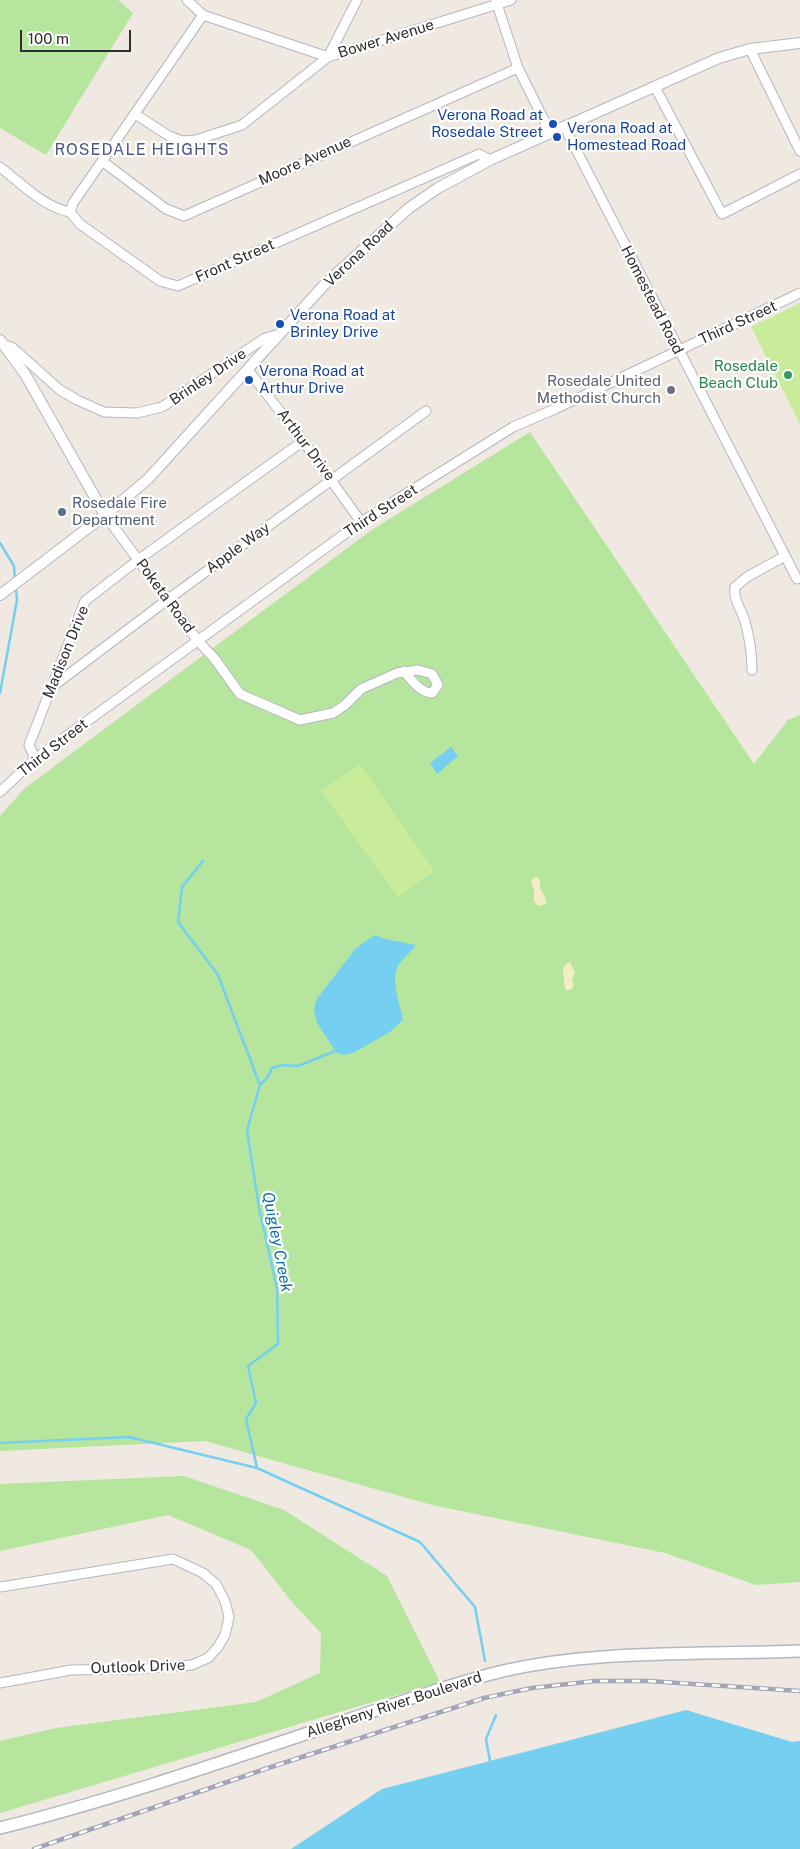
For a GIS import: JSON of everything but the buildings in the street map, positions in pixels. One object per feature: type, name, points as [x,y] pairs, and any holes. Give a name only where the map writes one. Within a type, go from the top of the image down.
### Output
[{"type":"main road","name":"Allegheny River Boulevard","points":[[0,1828],[180,1775],[444,1688],[499,1672],[554,1662],[598,1657],[800,1651]]},
{"type":"street","points":[[70,212],[72,204],[204,14],[187,0]]},
{"type":"street","points":[[135,114],[169,136],[182,141],[196,140],[242,125],[328,57],[357,0]]},
{"type":"street","name":"Bower Avenue","points":[[204,14],[328,57],[497,2],[512,0]]},
{"type":"street","points":[[497,2],[518,68],[550,132]]},
{"type":"street","name":"Verona Road","points":[[4,592],[148,479],[325,284],[409,208],[438,188],[490,160],[719,58],[750,49],[800,43]]},
{"type":"street","points":[[750,49],[800,151]]},
{"type":"street","name":"Moore Avenue","points":[[102,161],[166,209],[184,216],[518,68]]},
{"type":"street","points":[[655,87],[722,214],[800,174]]},
{"type":"street","name":"Homestead Road","points":[[564,126],[797,580]]},
{"type":"street","name":"Front Street","points":[[0,167],[50,205],[70,212],[80,224],[160,282],[178,286],[479,154],[490,160]]},
{"type":"street","name":"Third Street","points":[[0,792],[35,760],[361,522],[513,426],[554,409],[800,294]]},
{"type":"street","name":"Brinley Drive","points":[[2,342],[14,348],[60,390],[77,400],[104,412],[137,413],[162,407],[265,338],[280,334]]},
{"type":"street","name":"Poketa Road","points":[[2,342],[25,374],[105,514],[198,641],[214,658],[240,694],[300,720],[333,713],[345,705],[361,688],[404,671]]},
{"type":"street","name":"Arthur Drive","points":[[248,370],[303,440],[361,522]]},
{"type":"street","name":"Apple Way","points":[[52,687],[426,411]]},
{"type":"street","name":"Madison Drive","points":[[35,760],[29,745],[85,601],[303,440]]},
{"type":"street","points":[[752,670],[749,640],[736,597],[735,587],[747,577],[785,556]]},
{"type":"street","name":"Outlook Drive","points":[[0,1587],[173,1559],[203,1573],[216,1584],[225,1601],[228,1616],[225,1635],[218,1647],[208,1658],[192,1665],[134,1669],[71,1670],[0,1683]]},
{"type":"green space","points":[[0,0],[118,0],[133,13],[46,155],[0,128]]},
{"type":"green space","name":"Rosedale Beach Club","points":[[800,303],[800,424],[751,327]]},
{"type":"green space","points":[[530,432],[754,764],[788,720],[800,715],[800,1582],[756,1585],[665,1553],[432,1505],[205,1441],[0,1451],[0,816],[24,789],[370,531]]},
{"type":"green space","points":[[360,764],[434,871],[398,897],[321,791]]},
{"type":"green space","points":[[184,1476],[284,1510],[387,1576],[440,1682],[0,1813],[0,1741],[56,1728],[256,1702],[320,1673],[321,1633],[292,1602],[251,1550],[168,1515],[0,1551],[0,1484]]},
{"type":"sand","points":[[534,877],[539,879],[546,904],[538,906],[534,901],[534,890],[531,881]]},
{"type":"sand","points":[[570,962],[575,973],[572,979],[574,985],[571,990],[566,990],[563,970]]},
{"type":"water","points":[[451,747],[458,756],[437,774],[430,763]]},
{"type":"water","points":[[375,935],[385,939],[416,945],[400,963],[396,972],[397,993],[403,1020],[390,1032],[353,1053],[342,1055],[336,1052],[317,1023],[314,1010],[316,1000],[356,948]]},
{"type":"water","points":[[686,1710],[792,1742],[800,1741],[800,1849],[291,1849],[382,1789]]},
{"type":"waterway","points":[[0,543],[14,566],[15,580]]},
{"type":"waterway","points":[[0,693],[17,600],[16,588]]},
{"type":"waterway","name":"Quigley Creek","points":[[203,861],[182,887],[178,922],[218,975],[260,1085],[247,1130],[259,1208],[277,1288],[278,1344],[248,1366],[256,1403],[246,1419],[257,1468],[420,1542],[475,1607],[485,1661]]},
{"type":"waterway","points":[[260,1085],[268,1077],[272,1068],[283,1065],[298,1066],[335,1051]]},
{"type":"waterway","points":[[0,1443],[129,1437],[257,1468]]},
{"type":"waterway","points":[[490,1761],[486,1739],[496,1715]]},
{"type":"railway","points":[[34,1849],[265,1769],[484,1698],[532,1688],[595,1681],[648,1681],[800,1691]]},
{"type":"place","name":"Verona Road at Rosedale Street","points":[[553,124]]},
{"type":"place","name":"Verona Road at Homestead Road","points":[[557,137]]},
{"type":"place","name":"Verona Road at Brinley Drive","points":[[280,324]]},
{"type":"place","name":"Rosedale Beach Club","points":[[788,375]]},
{"type":"place","name":"Verona Road at Arthur Drive","points":[[249,380]]},
{"type":"place","name":"Rosedale United Methodist Church","points":[[671,390]]},
{"type":"place","name":"Rosedale Fire Department","points":[[62,512]]},
{"type":"district","name":"ROSEDALE HEIGHTS","points":[[142,150]]}]
